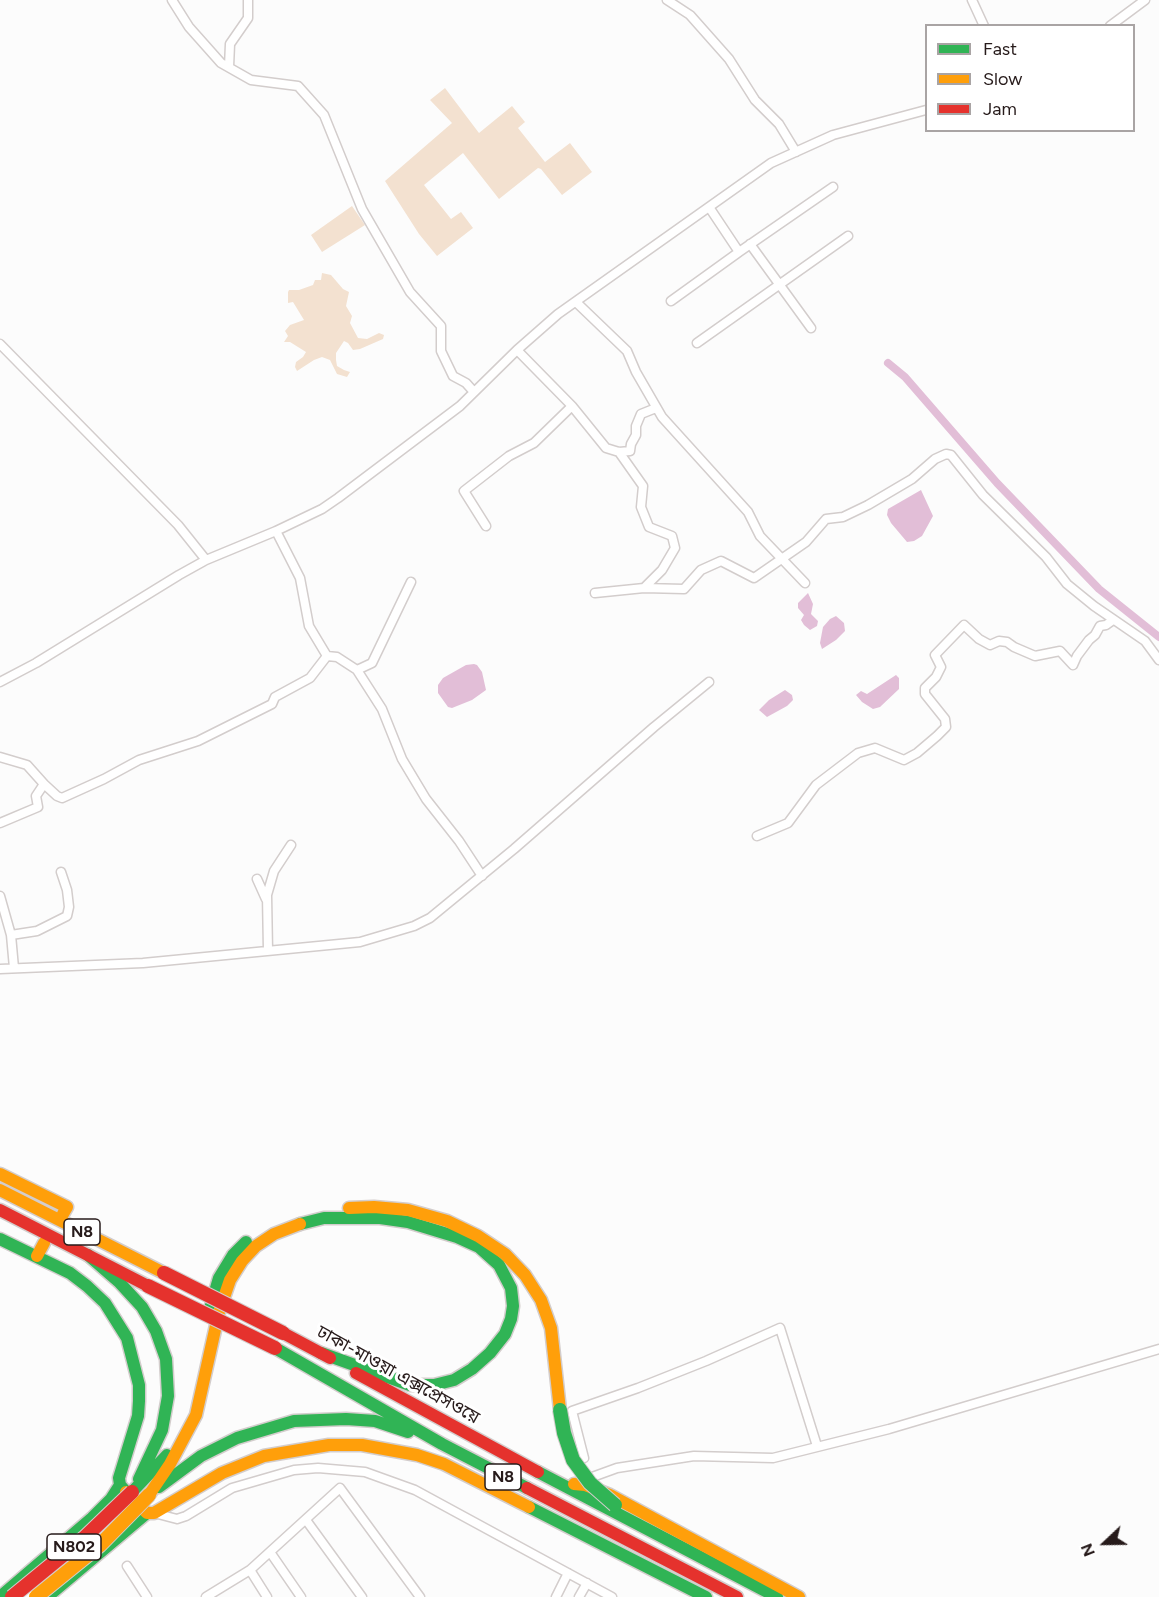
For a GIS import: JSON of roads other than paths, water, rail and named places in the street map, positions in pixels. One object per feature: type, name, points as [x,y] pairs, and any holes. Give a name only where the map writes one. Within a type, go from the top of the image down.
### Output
[{"type":"main road","points":[[0,1174],[67,1207],[63,1214]]},
{"type":"main road","name":"ঢাকা-মাওয়া এক্সপ্রেসওয়ে","points":[[0,1190],[284,1333],[435,1418],[777,1597]]},
{"type":"main road","points":[[132,1492],[163,1460],[184,1422],[215,1287],[233,1255],[248,1240],[270,1226],[295,1216],[318,1210],[374,1207],[408,1210],[447,1221],[478,1236],[505,1254],[525,1275],[541,1300],[551,1328],[560,1410],[564,1433],[573,1460],[590,1483],[635,1522]]},
{"type":"main road","name":"ঢাকা-মাওয়া এক্সপ্রেসওয়ে","points":[[0,1210],[275,1348],[442,1444],[737,1597]]},
{"type":"main road","points":[[149,1495],[170,1464],[196,1415],[219,1312],[230,1280],[242,1261],[256,1246],[274,1234],[304,1222],[324,1218],[380,1218],[408,1222],[457,1237],[479,1247],[499,1265],[511,1288],[513,1306],[505,1334],[472,1369],[454,1380],[434,1385],[410,1384],[321,1353]]},
{"type":"main road","points":[[0,1239],[70,1273],[87,1286],[105,1303],[127,1338],[139,1385],[139,1401],[138,1416],[119,1478],[120,1485],[150,1513]]},
{"type":"main road","points":[[37,1256],[45,1243]]},
{"type":"main road","points":[[88,1255],[119,1282],[142,1307],[156,1331],[166,1359],[168,1396],[162,1430],[132,1492]]},
{"type":"main road","points":[[149,1495],[201,1456],[237,1438],[294,1421],[346,1419],[375,1422],[442,1444]]},
{"type":"main road","points":[[47,1597],[150,1513],[222,1473],[264,1456],[284,1451],[330,1445],[362,1445],[417,1455],[444,1464],[520,1498],[560,1524],[706,1597]]},
{"type":"main road","points":[[574,1484],[585,1485],[610,1495],[799,1597]]},
{"type":"main road","points":[[0,1597],[92,1518],[111,1499],[120,1485]]},
{"type":"main road","name":"N802","points":[[12,1597],[84,1538],[132,1492]]},
{"type":"main road","name":"N802","points":[[36,1597],[100,1545],[149,1495]]},
{"type":"street","points":[[172,0],[189,27],[222,63],[250,80],[298,86],[324,115],[362,209],[410,292],[441,326],[441,351],[453,376],[466,383],[474,392]]},
{"type":"street","points":[[229,67],[230,44],[248,18],[248,0]]},
{"type":"street","points":[[667,0],[690,15],[729,59],[755,100],[779,124],[796,152]]},
{"type":"street","points":[[972,0],[983,24]]},
{"type":"street","points":[[1113,24],[1142,1]]},
{"type":"street","points":[[0,682],[36,663],[206,560],[322,509],[460,406],[517,350],[558,314],[577,303],[771,163],[833,135],[925,111]]},
{"type":"street","points":[[671,301],[833,187]]},
{"type":"street","points":[[709,207],[739,252]]},
{"type":"street","points":[[697,342],[848,236]]},
{"type":"street","points":[[750,244],[812,328]]},
{"type":"street","points":[[577,303],[627,351],[636,372],[662,417],[748,512],[760,536],[805,583]]},
{"type":"street","points":[[0,344],[178,525],[206,560]]},
{"type":"street","points":[[517,350],[572,406],[606,448],[620,452],[630,451],[641,414],[657,408]]},
{"type":"street","points":[[486,526],[464,491],[509,456],[534,443],[572,406]]},
{"type":"street","points":[[620,452],[643,486],[641,507],[649,527],[672,536],[675,548],[662,570],[644,588]]},
{"type":"street","points":[[595,593],[644,588],[684,589],[701,570],[722,561],[754,578],[806,542],[826,519],[843,517],[868,505],[912,479],[935,459],[946,454],[951,455],[983,495],[1046,557],[1067,584],[1113,620],[1145,641],[1159,660]]},
{"type":"street","points":[[276,531],[300,578],[309,626],[327,656]]},
{"type":"street","points":[[357,670],[372,663],[411,582]]},
{"type":"street","points":[[757,836],[788,823],[816,785],[858,753],[875,748],[904,760],[917,753],[946,727],[945,719],[925,694],[925,688],[936,677],[941,667],[935,655],[964,625],[979,639],[990,645],[999,640],[1035,656],[1060,651],[1073,665],[1100,626],[1113,620]]},
{"type":"street","points":[[327,656],[337,657],[357,670],[382,709],[402,759],[426,799],[459,841],[482,876]]},
{"type":"street","points":[[0,757],[27,765],[44,784],[62,798],[139,760],[198,741],[272,704],[275,697],[310,678],[327,656]]},
{"type":"street","points":[[0,969],[143,963],[360,942],[414,926],[430,918],[482,876],[709,682]]},
{"type":"street","points":[[0,823],[38,807],[36,796],[44,784]]},
{"type":"street","points":[[268,951],[267,895],[274,871],[291,845]]},
{"type":"street","points":[[11,935],[37,931],[67,916],[69,907],[67,890],[61,872]]},
{"type":"street","points":[[257,879],[267,902]]},
{"type":"street","points":[[0,896],[11,935],[14,968]]},
{"type":"street","points":[[585,1458],[572,1411],[667,1376],[780,1328],[817,1446]]},
{"type":"street","points":[[574,1484],[598,1473],[617,1468],[694,1456],[772,1458],[889,1430],[1159,1348]]},
{"type":"street","points":[[150,1513],[177,1519],[186,1516],[232,1488],[294,1470],[326,1468],[365,1472],[415,1490],[612,1597]]},
{"type":"street","points":[[206,1597],[250,1570],[340,1488],[420,1597]]},
{"type":"street","points":[[306,1520],[362,1597]]},
{"type":"street","points":[[270,1552],[301,1597]]},
{"type":"street","points":[[127,1566],[147,1597]]},
{"type":"street","points":[[250,1570],[267,1597]]},
{"type":"street","points":[[556,1597],[568,1573]]},
{"type":"street","points":[[579,1597],[587,1583]]},
{"type":"waterway","points":[[888,363],[905,377],[997,483],[1099,589],[1159,637]]}]
